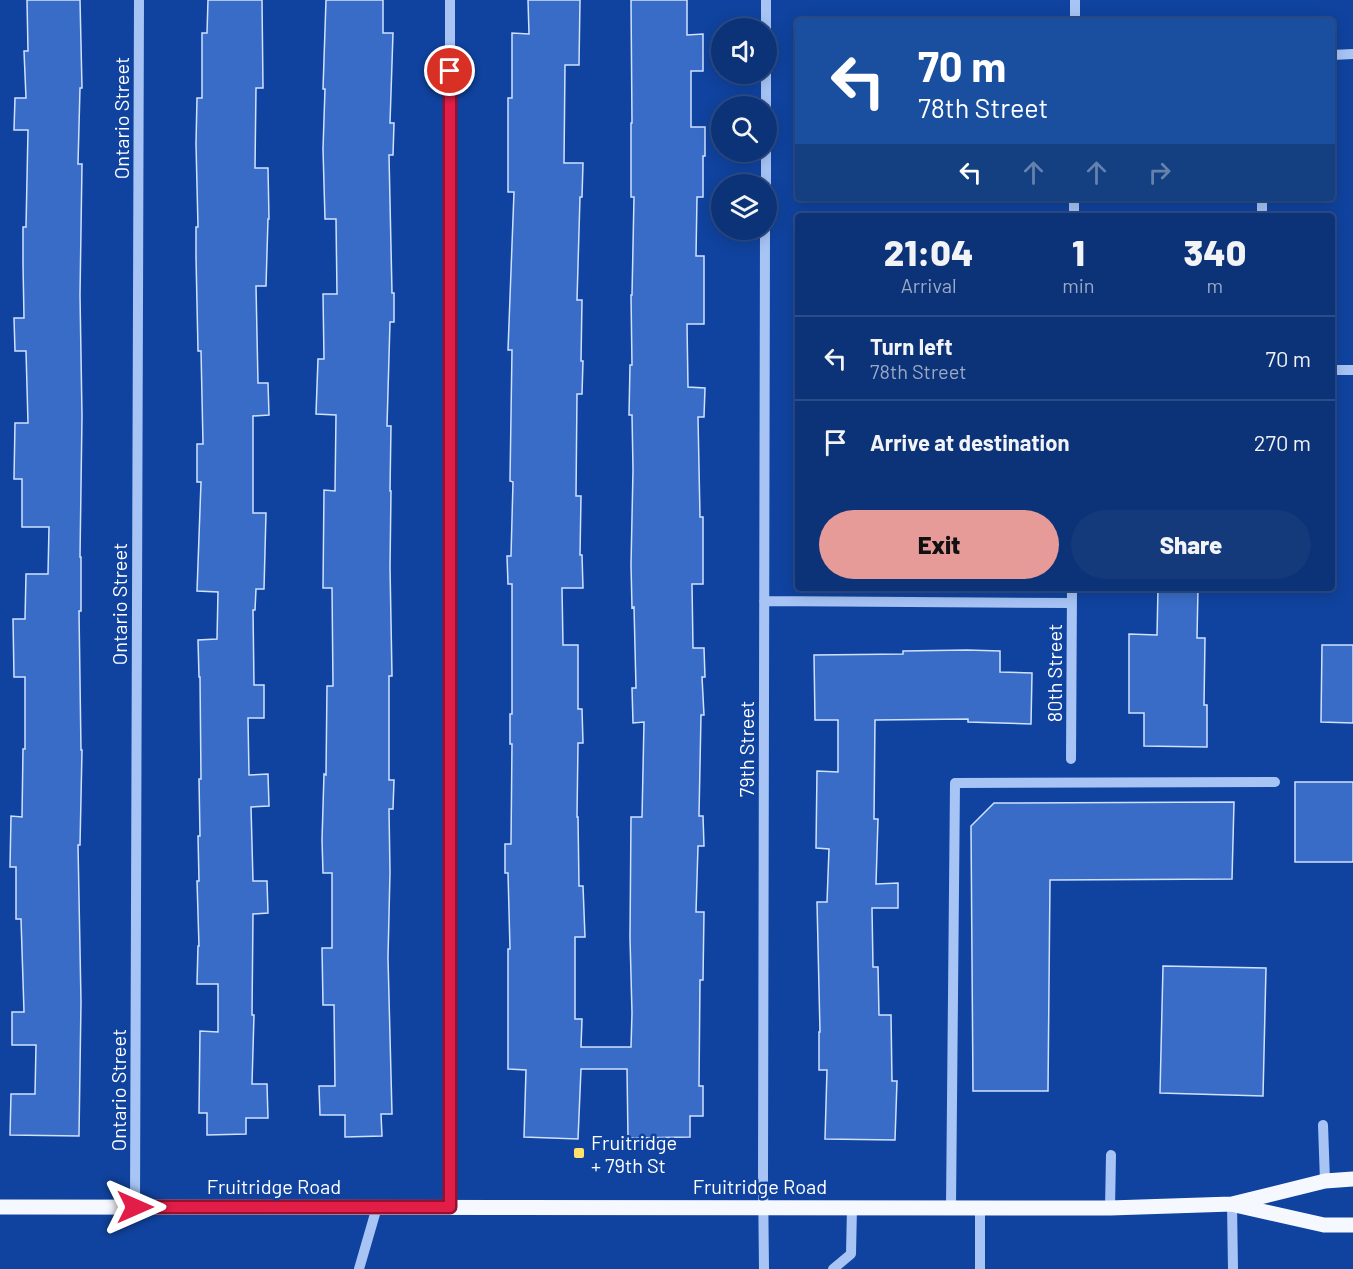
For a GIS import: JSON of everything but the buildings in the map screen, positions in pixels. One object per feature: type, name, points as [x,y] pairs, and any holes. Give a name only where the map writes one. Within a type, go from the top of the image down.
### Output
[{"type":"main road","name":"Fruitridge Road","points":[[0,1207],[1110,1208],[1232,1204],[1325,1181],[1353,1179]]},
{"type":"main road","name":"Fruitridge Road","points":[[1232,1204],[1324,1225],[1353,1225]]},
{"type":"street","name":"Ontario Street","points":[[135,1207],[139,0]]},
{"type":"street","points":[[450,0],[450,1207]]},
{"type":"street","points":[[766,0],[766,18]]},
{"type":"street","points":[[1075,0],[1075,18]]},
{"type":"street","points":[[1335,55],[1353,54]]},
{"type":"street","name":"79th Street","points":[[764,1269],[765,240]]},
{"type":"street","points":[[1335,370],[1353,370]]},
{"type":"street","name":"80th Street","points":[[1071,759],[1072,591]]},
{"type":"street","points":[[764,601],[1072,603]]},
{"type":"street","points":[[951,1207],[955,783],[1275,782]]},
{"type":"street","points":[[1323,1125],[1325,1181]]},
{"type":"street","points":[[1110,1208],[1112,1155]]},
{"type":"street","points":[[1232,1204],[1233,1269]]},
{"type":"street","points":[[359,1269],[377,1207]]},
{"type":"street","points":[[833,1269],[851,1254],[852,1207]]},
{"type":"street","points":[[980,1207],[980,1269]]},
{"type":"place","name":"Fruitridge + 79th St","points":[[579,1153]]},
{"type":"route","points":[[135,1207],[450,1207],[450,71]]}]
